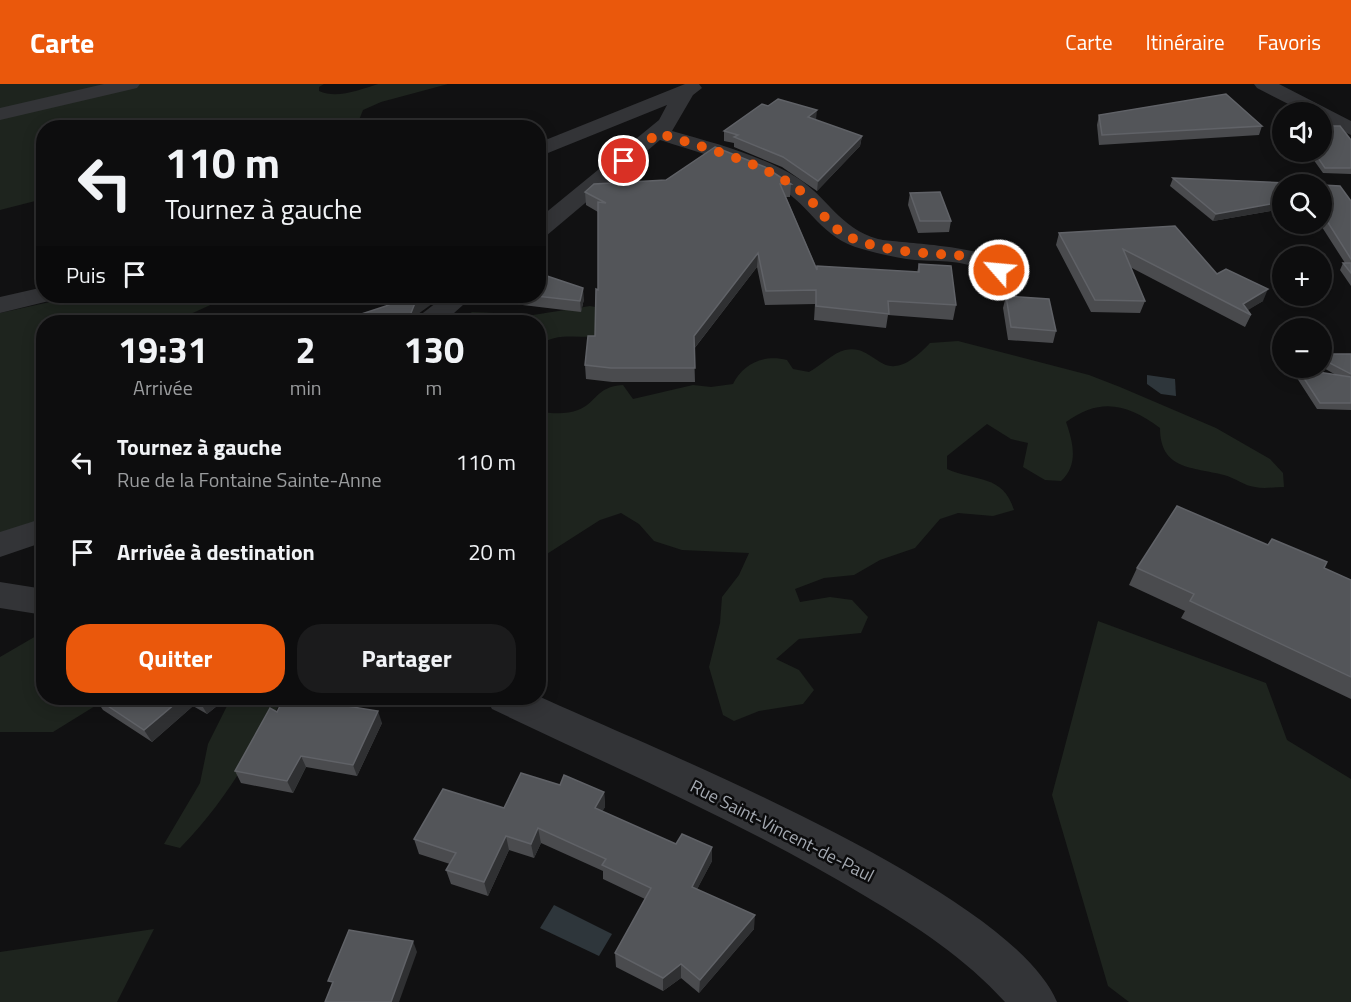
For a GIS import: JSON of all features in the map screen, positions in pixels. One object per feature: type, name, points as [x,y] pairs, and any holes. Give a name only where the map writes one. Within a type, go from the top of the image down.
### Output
[{"type":"street","points":[[0,114],[130,84]]},
{"type":"street","points":[[1264,84],[1351,129]]},
{"type":"street","points":[[546,224],[658,133],[693,87]]},
{"type":"street","points":[[546,148],[693,87]]},
{"type":"street","points":[[658,133],[763,170],[787,183],[803,193],[835,228],[850,238],[879,247],[973,256],[999,270],[999,279]]},
{"type":"street","points":[[0,305],[36,297]]},
{"type":"street","points":[[437,315],[451,303]]},
{"type":"street","points":[[0,545],[36,532]]},
{"type":"street","points":[[2,599],[36,601]]},
{"type":"street","name":"Rue Saint-Vincent-de-Paul","points":[[520,705],[784,829],[873,876],[939,917],[982,950],[1023,987],[1034,1002]]},
{"type":"shaded area","points":[[0,84],[324,84],[319,87],[319,91],[333,94],[348,93],[378,84],[448,84],[381,102],[363,110],[359,120],[36,120],[36,201],[0,210]]},
{"type":"shaded area","points":[[45,303],[215,303],[188,315],[36,315],[36,522],[0,535],[0,313]]},
{"type":"shaded area","points":[[590,306],[601,308],[602,336],[560,337],[546,341],[546,315],[533,315]]},
{"type":"shaded area","points":[[472,312],[533,315],[467,315]]},
{"type":"shaded area","points":[[958,341],[1089,375],[1120,387],[1216,428],[1270,459],[1283,473],[1284,487],[1251,486],[1224,475],[1180,464],[1166,452],[1161,442],[1160,428],[1125,409],[1102,407],[1091,409],[1066,422],[1073,453],[1067,475],[1061,481],[1045,480],[1023,467],[1028,443],[1011,439],[987,424],[947,456],[947,469],[996,485],[1009,498],[1014,510],[993,516],[958,513],[940,519],[915,548],[880,560],[854,575],[824,578],[795,589],[800,602],[830,597],[852,600],[868,617],[861,633],[799,639],[776,659],[799,670],[814,690],[803,704],[759,711],[734,721],[723,715],[709,667],[720,623],[722,597],[739,575],[749,553],[682,550],[654,541],[639,524],[621,513],[600,520],[546,555],[546,412],[573,412],[585,407],[602,392],[614,386],[623,385],[633,399],[693,385],[711,387],[733,384],[749,366],[763,359],[787,360],[793,369],[809,372],[840,352],[856,350],[891,366],[901,365],[914,358],[930,343]]},
{"type":"shaded area","points":[[1147,375],[1175,379],[1176,396],[1161,394],[1147,384]]},
{"type":"shaded area","points":[[1098,621],[1266,683],[1287,740],[1351,779],[1351,1002],[1129,1002],[1108,986],[1052,795]]},
{"type":"shaded area","points":[[36,636],[36,705],[97,705],[53,732],[0,732],[0,657]]},
{"type":"shaded area","points":[[279,705],[237,776],[196,831],[180,848],[164,844],[200,783],[208,744],[227,706]]},
{"type":"shaded area","points":[[554,905],[612,934],[599,956],[540,928]]},
{"type":"shaded area","points":[[154,929],[117,1002],[0,1002],[0,952]]},
{"type":"building","points":[[1226,94],[1262,126],[1102,135],[1099,115]]},
{"type":"building","points":[[778,99],[817,110],[808,117],[862,136],[818,181],[783,157],[734,137],[738,135],[724,131],[762,104],[768,106]]},
{"type":"building","points":[[1332,126],[1340,126],[1351,140],[1351,168],[1325,168],[1321,162],[1332,162]]},
{"type":"building","points":[[715,147],[765,167],[791,184],[780,184],[817,270],[817,266],[919,272],[919,264],[951,266],[956,305],[888,301],[889,314],[816,306],[816,290],[766,291],[758,253],[694,336],[695,368],[611,368],[585,365],[588,336],[595,336],[596,289],[598,290],[598,202],[606,203],[585,192],[594,184],[666,180]]},
{"type":"building","points":[[1173,178],[1272,182],[1272,204],[1216,214]]},
{"type":"building","points":[[1332,186],[1340,186],[1351,201],[1351,259],[1332,229]]},
{"type":"building","points":[[940,192],[951,221],[920,221],[910,193]]},
{"type":"building","points":[[1175,226],[1217,274],[1226,269],[1268,289],[1243,304],[1251,315],[1123,249],[1145,301],[1095,300],[1059,233]]},
{"type":"building","points":[[1343,263],[1351,263],[1351,273]]},
{"type":"building","points":[[546,276],[583,288],[580,301],[546,297]]},
{"type":"building","points":[[1006,296],[1049,299],[1056,331],[1011,327]]},
{"type":"building","points":[[389,303],[415,303],[409,315],[358,315],[389,305]]},
{"type":"building","points":[[1332,354],[1351,354],[1351,374],[1332,364]]},
{"type":"building","points":[[1332,374],[1351,377],[1351,403],[1320,403],[1304,378],[1332,378]]},
{"type":"building","points":[[1177,506],[1268,545],[1272,539],[1327,562],[1324,568],[1351,580],[1351,677],[1190,601],[1194,594],[1137,568]]},
{"type":"building","points":[[106,705],[174,705],[144,730]]},
{"type":"building","points":[[280,705],[340,705],[378,711],[353,765],[301,756],[287,781],[235,771],[270,708],[277,712]]},
{"type":"building","points":[[521,773],[560,785],[564,775],[604,792],[595,808],[676,844],[682,834],[712,847],[692,887],[755,915],[700,980],[681,964],[663,978],[615,953],[651,888],[602,865],[606,859],[538,828],[531,844],[506,836],[484,882],[446,870],[456,853],[414,839],[443,789],[504,808]]},
{"type":"building","points":[[349,930],[413,941],[391,1002],[325,1002],[333,982],[328,981]]},
{"type":"route","points":[[624,161],[658,133],[763,170],[787,183],[803,193],[835,228],[850,238],[879,247],[973,256],[999,270]]}]
